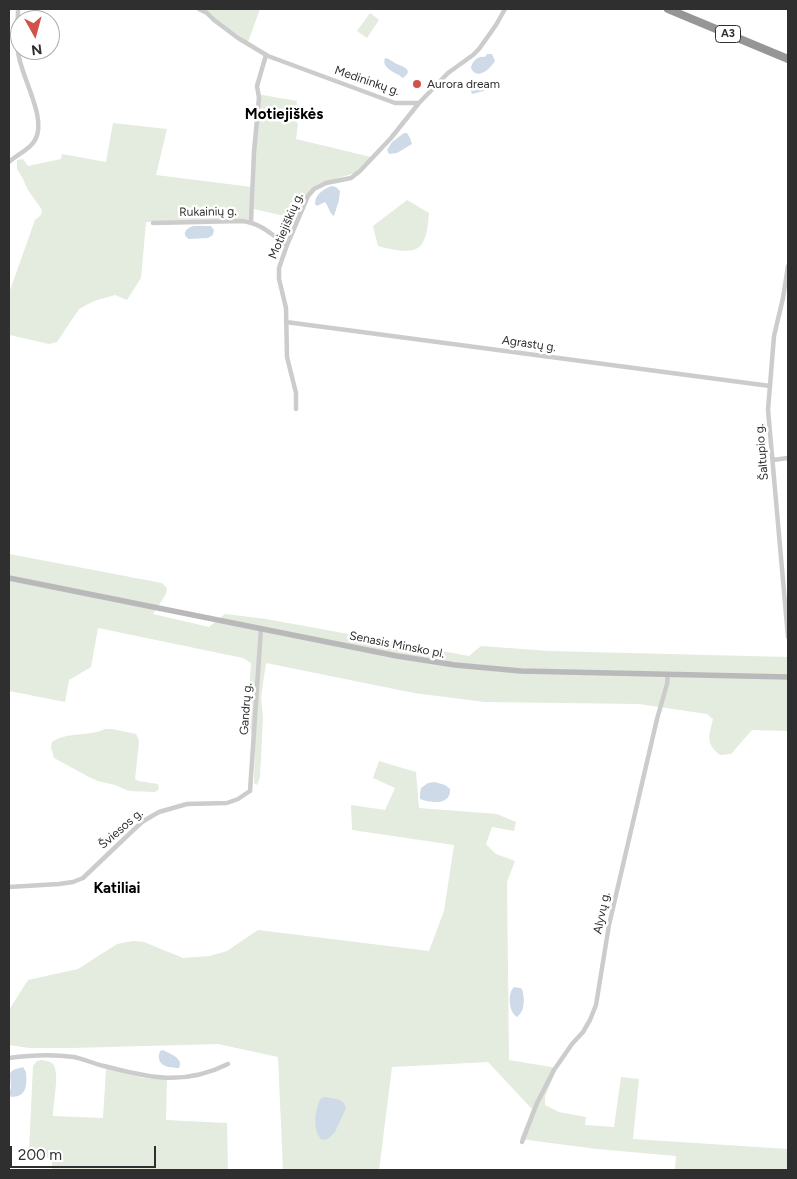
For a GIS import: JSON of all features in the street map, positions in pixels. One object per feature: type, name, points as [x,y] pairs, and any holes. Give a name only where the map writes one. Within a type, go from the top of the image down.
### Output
[{"type":"highway","name":"A3","points":[[668,9],[788,59]]},
{"type":"main road","name":"Senasis Minsko pl.","points":[[9,578],[404,657],[462,666],[521,671],[788,677]]},
{"type":"street","points":[[9,162],[28,148],[35,140],[39,124],[18,52],[18,9]]},
{"type":"street","name":"Medininkų g.","points":[[199,9],[266,56],[395,103],[419,103]]},
{"type":"street","points":[[419,103],[448,72],[479,49],[505,9]]},
{"type":"street","points":[[251,222],[258,86],[266,56]]},
{"type":"street","name":"Motiejiškių g.","points":[[296,409],[296,393],[287,358],[286,308],[279,279],[279,268],[287,246],[308,196],[314,189],[326,183],[351,178],[360,171],[391,138],[419,103]]},
{"type":"street","name":"Rukainių g.","points":[[153,223],[251,222],[287,246]]},
{"type":"street","name":"Šaltupio g.","points":[[788,266],[774,336],[768,410],[788,637]]},
{"type":"street","name":"Agrastų g.","points":[[286,322],[770,386]]},
{"type":"street","points":[[773,460],[788,458]]},
{"type":"street","name":"Gandrų g.","points":[[250,791],[261,628]]},
{"type":"street","name":"Alyvų g.","points":[[522,1142],[554,1070],[583,1032],[596,1004],[609,925],[668,674]]},
{"type":"street","name":"Šviesos g.","points":[[9,886],[74,882],[83,878],[142,822],[159,812],[187,804],[227,803],[238,799],[250,791]]},
{"type":"street","points":[[9,1058],[32,1055],[76,1057],[101,1066],[135,1074],[154,1078],[174,1079],[197,1076],[228,1064]]},
{"type":"shaded area","points":[[203,9],[260,9],[248,42]]},
{"type":"shaded area","points":[[370,13],[379,20],[367,38],[357,31]]},
{"type":"shaded area","points":[[257,94],[297,101],[294,118],[298,124],[296,139],[371,157],[355,173],[325,182],[312,189],[297,219],[254,209]]},
{"type":"shaded area","points":[[113,123],[167,129],[156,175],[252,187],[250,219],[146,222],[141,278],[127,300],[115,295],[94,301],[79,309],[57,342],[49,344],[10,335],[9,293],[35,220],[41,215],[42,210],[28,190],[17,169],[17,160],[23,159],[28,166],[61,159],[62,154],[106,162]]},
{"type":"shaded area","points":[[407,200],[429,213],[428,226],[421,246],[410,251],[404,251],[378,246],[373,226]]},
{"type":"shaded area","points":[[9,554],[162,583],[167,588],[166,594],[153,614],[209,627],[225,614],[266,619],[469,656],[481,646],[549,651],[788,657],[788,731],[752,730],[731,754],[720,755],[710,743],[713,719],[707,714],[639,704],[485,702],[414,693],[266,663],[261,698],[263,716],[260,777],[257,785],[254,783],[255,739],[247,726],[251,663],[243,658],[98,628],[91,667],[69,680],[65,702],[9,691]]},
{"type":"shaded area","points":[[105,729],[136,734],[139,742],[135,779],[158,784],[159,789],[155,792],[129,791],[98,781],[54,758],[51,747],[52,742],[65,736],[92,733]]},
{"type":"shaded area","points":[[379,761],[416,772],[419,808],[497,814],[516,822],[514,831],[492,827],[486,844],[496,854],[515,861],[507,882],[509,1060],[557,1068],[545,1097],[545,1105],[559,1112],[586,1117],[585,1125],[614,1127],[621,1077],[639,1079],[633,1139],[788,1149],[788,1170],[675,1170],[676,1156],[597,1149],[520,1139],[532,1109],[488,1062],[392,1067],[379,1170],[283,1170],[278,1057],[218,1044],[71,1048],[29,1048],[9,1045],[9,1010],[28,980],[78,969],[117,944],[133,941],[144,942],[183,958],[210,956],[227,951],[258,930],[429,951],[444,911],[454,845],[352,830],[351,805],[385,810],[395,788],[373,778]]},
{"type":"shaded area","points":[[42,1060],[52,1063],[55,1068],[56,1081],[53,1116],[103,1118],[106,1069],[143,1078],[167,1080],[166,1120],[227,1123],[228,1170],[52,1170],[52,1158],[30,1157],[33,1066],[37,1061]]},
{"type":"water","points":[[487,54],[492,54],[495,61],[487,70],[477,74],[471,68],[474,61],[480,57],[485,57]]},
{"type":"water","points":[[385,58],[407,69],[408,73],[403,78],[390,70],[385,65]]},
{"type":"water","points":[[483,80],[484,91],[472,94],[469,83]]},
{"type":"water","points":[[404,133],[407,133],[412,144],[397,153],[389,154],[387,150],[392,142]]},
{"type":"water","points":[[331,186],[336,187],[340,191],[334,216],[325,202],[317,206],[315,204],[318,195]]},
{"type":"water","points":[[193,226],[211,226],[214,230],[213,235],[208,238],[189,239],[185,235],[185,231]]},
{"type":"water","points":[[435,782],[445,785],[450,789],[447,798],[440,802],[429,802],[420,799],[421,788],[428,783]]},
{"type":"water","points":[[514,987],[522,989],[524,997],[523,1008],[517,1017],[512,1011],[510,1003],[510,994]]},
{"type":"water","points":[[163,1050],[178,1059],[180,1062],[179,1068],[166,1066],[161,1063],[159,1056],[160,1051]]},
{"type":"water","points":[[23,1067],[26,1072],[25,1089],[20,1095],[11,1097],[9,1093],[11,1088],[10,1073]]},
{"type":"water","points":[[325,1097],[343,1102],[346,1108],[335,1132],[328,1139],[322,1140],[317,1131],[315,1121],[320,1099]]},
{"type":"place","name":"Aurora dream","points":[[417,84]]},
{"type":"district","name":"Motiejiškės","points":[[284,115]]},
{"type":"district","name":"Katiliai","points":[[117,889]]}]
